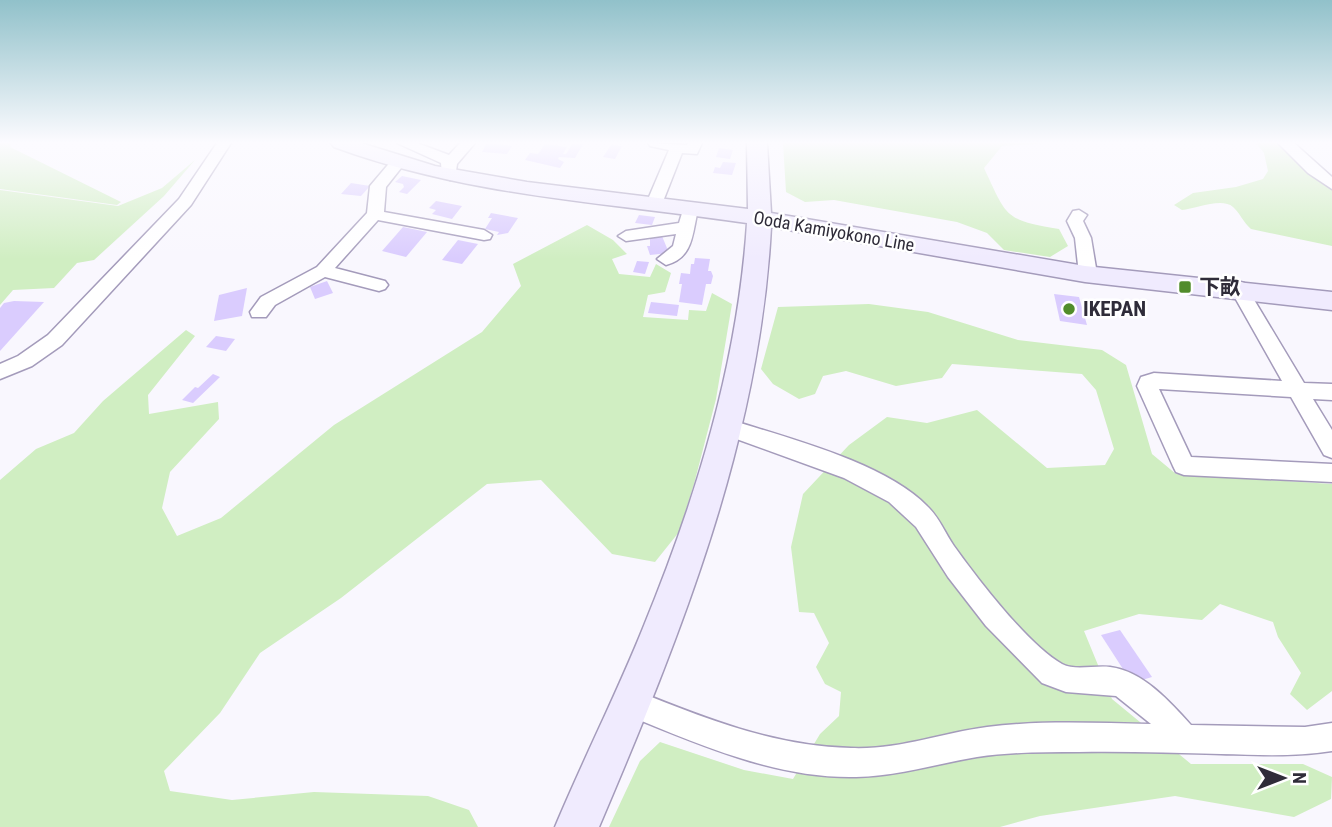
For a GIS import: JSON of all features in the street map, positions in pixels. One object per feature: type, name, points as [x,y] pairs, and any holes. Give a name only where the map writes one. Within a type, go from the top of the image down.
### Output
[{"type":"main road","name":"Ooda Kamiyokono Line","points":[[523,182],[654,204],[688,218],[761,218],[1088,274],[1238,288],[1332,301]]},
{"type":"main road","points":[[578,827],[632,703],[687,559],[728,427],[751,305],[761,218],[759,182]]},
{"type":"street","points":[[0,372],[26,361],[55,340],[185,202],[198,182]]},
{"type":"street","points":[[375,215],[378,186],[381,182]]},
{"type":"street","points":[[654,204],[663,182]]},
{"type":"street","points":[[259,312],[268,301],[323,271],[367,219],[375,215],[484,235]]},
{"type":"street","points":[[1079,215],[1075,221],[1083,238],[1088,274]]},
{"type":"street","points":[[626,236],[688,218],[681,249],[666,259]]},
{"type":"street","points":[[323,271],[379,285]]},
{"type":"street","points":[[1238,288],[1332,449]]},
{"type":"street","points":[[1332,392],[1154,381],[1148,382],[1147,386],[1184,466],[1332,473]]},
{"type":"street","points":[[728,427],[861,476],[903,500],[918,511],[946,553],[1000,622],[1048,670],[1060,679],[1116,681],[1161,712],[1186,741]]},
{"type":"street","points":[[632,703],[716,737],[775,754],[845,764],[889,761],[999,740],[1305,741],[1332,737]]},
{"type":"green space","points":[[0,182],[80,182],[121,202],[117,205],[0,189]]},
{"type":"green space","points":[[170,182],[176,182],[94,260],[77,263],[54,288],[13,290],[0,305],[0,190],[118,206],[162,188]]},
{"type":"green space","points":[[785,182],[991,182],[1009,214],[1027,223],[1059,229],[1068,246],[1050,257],[1004,250],[987,233],[957,222],[834,200],[805,202],[786,192]]},
{"type":"green space","points":[[1254,182],[1326,182],[1332,187],[1332,246],[1251,229],[1228,204],[1215,203],[1182,210],[1174,205],[1193,193]]},
{"type":"green space","points":[[587,225],[613,240],[627,254],[612,259],[619,274],[650,277],[656,264],[671,273],[665,292],[648,295],[643,317],[688,320],[689,310],[706,311],[712,293],[732,304],[716,399],[679,532],[655,562],[612,554],[541,480],[487,484],[341,598],[260,653],[220,713],[164,771],[170,791],[232,800],[314,792],[428,796],[469,810],[478,827],[0,827],[0,480],[36,449],[74,433],[103,401],[186,330],[195,336],[148,395],[149,414],[218,402],[219,419],[170,472],[162,508],[177,536],[221,518],[334,425],[482,332],[521,286],[513,264]]},
{"type":"green space","points":[[869,304],[928,312],[1018,340],[1102,350],[1126,365],[1152,454],[1176,474],[1332,484],[1332,691],[1307,710],[1290,694],[1301,673],[1278,637],[1273,622],[1220,604],[1202,620],[1139,614],[1084,631],[1112,699],[1191,764],[1303,764],[1332,777],[1331,799],[1294,817],[1175,796],[1040,816],[1000,827],[609,827],[640,761],[660,742],[744,770],[793,779],[820,734],[839,716],[841,692],[825,684],[816,667],[829,643],[814,613],[799,612],[791,547],[803,494],[849,445],[887,417],[927,423],[977,410],[1047,468],[1105,465],[1114,449],[1096,390],[1082,374],[952,364],[942,378],[896,386],[846,371],[823,376],[815,394],[799,399],[773,384],[761,369],[778,307]]},
{"type":"building","points":[[395,182],[419,182],[407,194],[399,192],[404,187],[403,184]]},
{"type":"building","points":[[351,183],[370,186],[361,196],[341,194]]},
{"type":"building","points":[[436,201],[462,206],[452,219],[432,214],[436,210],[429,208]]},
{"type":"building","points":[[491,213],[518,218],[508,233],[497,235],[499,232],[485,229],[492,218],[488,218]]},
{"type":"building","points":[[639,215],[655,217],[652,225],[635,223]]},
{"type":"building","points":[[403,227],[427,232],[406,257],[382,251]]},
{"type":"building","points":[[662,236],[669,253],[650,255],[647,246],[650,246],[650,237]]},
{"type":"building","points":[[458,240],[478,244],[462,264],[442,260]]},
{"type":"building","points":[[695,258],[710,259],[708,271],[711,271],[713,276],[711,284],[706,284],[702,305],[679,302],[681,273],[690,274]]},
{"type":"building","points":[[637,261],[649,262],[645,274],[633,272]]},
{"type":"building","points":[[327,281],[333,293],[315,299],[310,287]]},
{"type":"building","points":[[247,288],[242,316],[214,321],[219,295]]},
{"type":"building","points":[[1054,294],[1079,297],[1087,325],[1060,321]]},
{"type":"building","points":[[44,302],[0,351],[0,308],[4,303]]},
{"type":"building","points":[[651,302],[679,305],[677,316],[648,313]]},
{"type":"building","points":[[216,336],[235,339],[226,351],[206,347]]},
{"type":"building","points":[[213,374],[220,377],[193,403],[182,400],[195,387],[198,388]]},
{"type":"building","points":[[1120,630],[1152,677],[1132,683],[1101,635]]},
{"type":"place","name":"下畝","points":[[1185,287]]},
{"type":"place","name":"IKEPAN","points":[[1069,309]]}]
